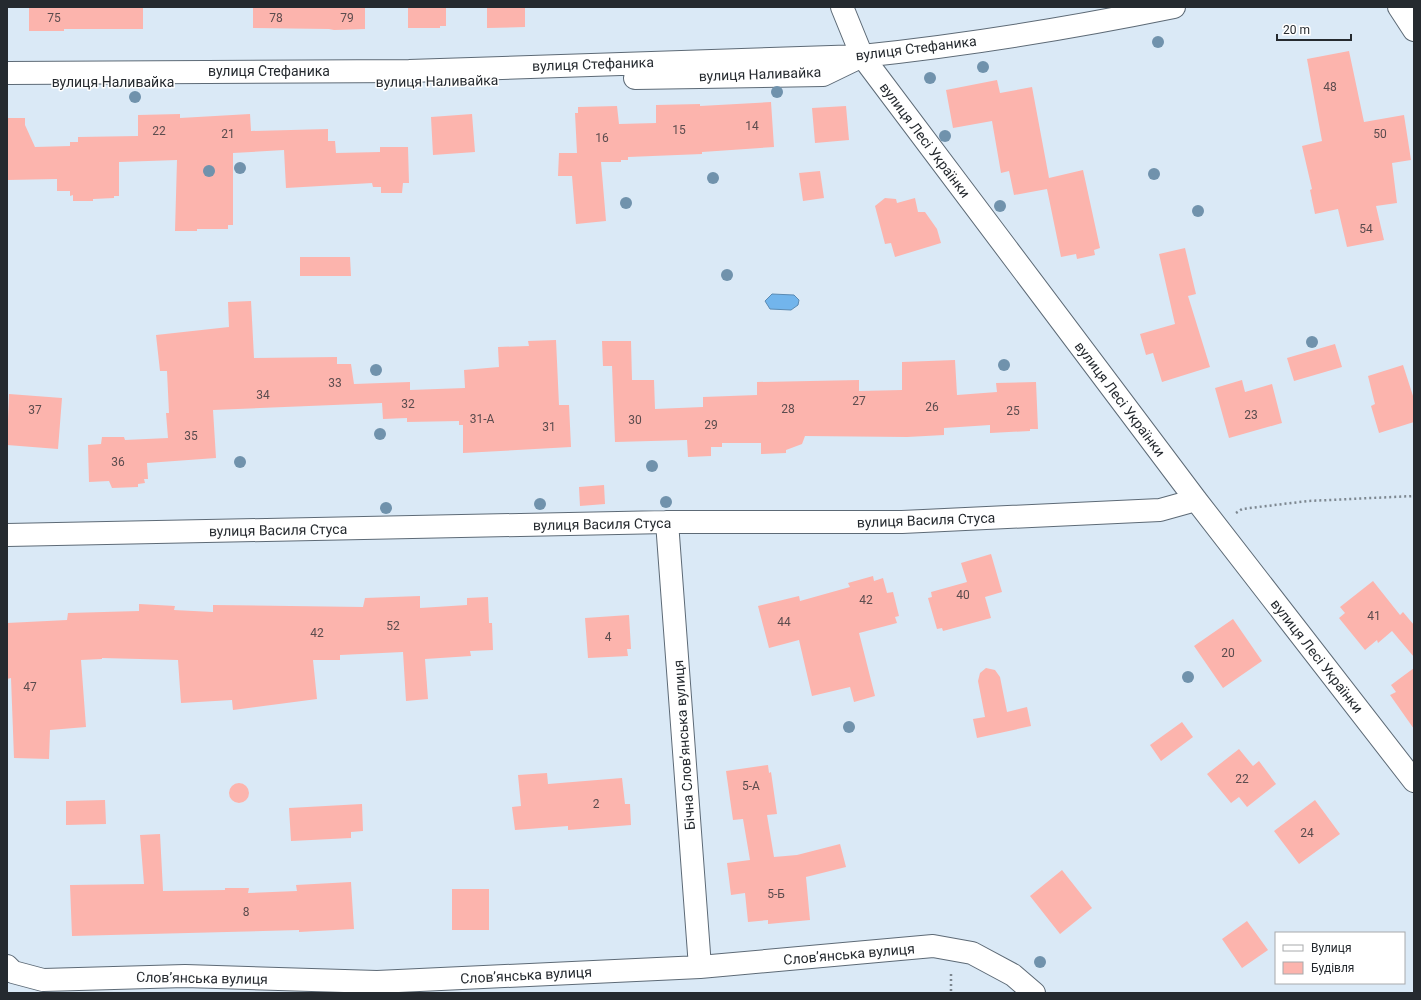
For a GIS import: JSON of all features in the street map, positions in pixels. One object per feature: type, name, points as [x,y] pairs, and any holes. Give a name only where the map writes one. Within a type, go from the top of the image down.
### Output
[{"type":"street","name":"вулиця Лесі Українки","points":[[842,7],[862,56],[1196,500],[1414,781]]},
{"type":"street","name":"вулиця Стефаника","points":[[7,73],[409,71],[862,56],[937,48],[1122,18],[1174,7]]},
{"type":"street","points":[[1399,7],[1414,30]]},
{"type":"street","name":"вулиця Наливайка","points":[[7,81],[306,83],[823,75],[862,56]]},
{"type":"street","name":"вулиця Василя Стуса","points":[[7,535],[667,522],[902,522],[1160,510],[1196,500]]},
{"type":"street","name":"Бічна Словʼянська вулиця","points":[[667,522],[700,967]]},
{"type":"street","name":"Словʼянська вулиця","points":[[7,966],[13,972],[43,980],[202,985],[377,982],[700,967],[933,946],[972,952],[1013,975],[1034,993]]},
{"type":"path","points":[[1217,526],[1242,509],[1308,501],[1414,496]]},
{"type":"water","points":[[772,294],[794,295],[799,300],[798,305],[791,310],[770,309],[765,301]]},
{"type":"building","points":[[29,7],[143,7],[143,29],[64,29],[64,31],[29,31]]},
{"type":"building","points":[[253,7],[365,7],[365,29],[334,30],[253,28]]},
{"type":"building","points":[[408,7],[446,7],[446,26],[440,26],[440,28],[408,28]]},
{"type":"building","points":[[487,7],[525,7],[525,27],[487,28]]},
{"type":"building","points":[[1349,51],[1364,122],[1404,115],[1411,160],[1392,163],[1397,203],[1376,206],[1384,240],[1347,247],[1338,209],[1315,214],[1310,190],[1312,189],[1302,146],[1322,141],[1307,59]]},
{"type":"building","points":[[997,80],[1000,93],[1032,87],[1049,178],[1083,170],[1100,248],[1094,250],[1095,255],[1077,259],[1076,254],[1061,257],[1047,189],[1014,195],[1009,171],[1001,173],[992,121],[953,128],[946,90]]},
{"type":"building","points":[[771,102],[774,147],[702,152],[702,154],[628,157],[628,160],[621,160],[621,162],[601,162],[606,221],[576,224],[572,176],[558,176],[559,153],[577,153],[575,113],[578,113],[578,107],[617,106],[619,124],[656,123],[656,105],[700,104],[700,106]]},
{"type":"building","points":[[846,106],[849,140],[815,143],[812,108]]},
{"type":"building","points":[[180,114],[180,118],[250,114],[251,131],[328,129],[328,141],[335,141],[336,153],[380,152],[380,147],[408,147],[409,183],[403,183],[402,193],[381,193],[381,187],[373,187],[372,183],[286,188],[284,150],[233,153],[233,225],[228,225],[228,229],[175,231],[177,160],[119,162],[119,196],[114,196],[114,198],[93,199],[93,201],[73,201],[73,195],[70,196],[70,191],[57,191],[57,179],[7,180],[7,118],[25,118],[25,125],[35,147],[70,146],[70,142],[78,142],[78,137],[138,136],[138,115]]},
{"type":"building","points":[[472,114],[475,152],[433,155],[431,117]]},
{"type":"building","points":[[820,171],[824,198],[803,201],[799,173]]},
{"type":"building","points":[[885,198],[896,199],[897,203],[915,198],[918,212],[925,212],[937,229],[941,243],[895,257],[891,243],[885,244],[875,206]]},
{"type":"building","points":[[1185,248],[1196,294],[1188,296],[1210,367],[1162,382],[1153,353],[1146,355],[1140,334],[1175,324],[1159,254]]},
{"type":"building","points":[[300,257],[350,257],[351,276],[300,276]]},
{"type":"building","points":[[251,301],[254,358],[337,357],[337,364],[351,364],[354,384],[410,382],[410,390],[465,388],[464,370],[499,367],[498,347],[529,346],[528,341],[556,340],[559,405],[569,405],[571,447],[463,453],[463,425],[459,425],[459,421],[407,422],[407,418],[383,419],[382,403],[213,410],[216,458],[147,463],[148,479],[144,479],[145,483],[138,484],[138,487],[112,488],[109,481],[89,482],[88,445],[101,444],[102,437],[124,437],[125,440],[168,438],[166,413],[169,413],[167,371],[160,371],[156,335],[229,327],[228,302]]},
{"type":"building","points":[[602,341],[631,341],[632,380],[654,380],[655,409],[703,407],[703,397],[757,395],[757,382],[859,380],[859,391],[902,390],[902,362],[955,360],[957,395],[997,392],[996,383],[1036,382],[1038,429],[1030,429],[1030,431],[990,433],[990,425],[944,428],[944,435],[907,437],[805,436],[802,444],[786,450],[786,453],[761,454],[761,443],[722,443],[722,447],[711,447],[711,456],[688,457],[687,440],[615,442],[612,366],[603,366]]},
{"type":"building","points":[[1335,344],[1342,367],[1294,381],[1287,358]]},
{"type":"building","points":[[1403,365],[1414,399],[1414,422],[1379,433],[1371,406],[1375,404],[1368,376]]},
{"type":"building","points":[[1242,380],[1245,392],[1272,384],[1282,423],[1229,438],[1215,388]]},
{"type":"building","points":[[9,394],[62,398],[58,449],[7,445]]},
{"type":"building","points":[[604,485],[605,504],[580,506],[579,487]]},
{"type":"building","points":[[991,554],[1002,592],[985,597],[991,618],[943,631],[942,628],[937,629],[928,598],[932,597],[931,592],[967,582],[961,563]]},
{"type":"building","points":[[873,576],[874,581],[883,578],[887,593],[893,592],[899,616],[895,617],[897,623],[859,633],[875,696],[854,702],[850,687],[812,696],[799,640],[769,648],[758,606],[799,596],[800,601],[850,587],[848,583]]},
{"type":"building","points":[[1373,581],[1400,615],[1403,612],[1414,625],[1414,657],[1392,631],[1378,643],[1377,640],[1365,650],[1339,618],[1345,613],[1340,607]]},
{"type":"building","points":[[420,596],[420,608],[467,605],[467,598],[488,597],[489,623],[492,623],[493,650],[470,651],[471,656],[425,659],[428,699],[406,701],[403,652],[340,655],[340,660],[313,660],[317,699],[233,710],[232,700],[181,703],[178,660],[102,658],[81,660],[86,727],[50,730],[49,759],[14,758],[11,678],[7,679],[7,623],[67,620],[68,613],[139,611],[139,604],[175,606],[174,610],[213,612],[213,605],[363,607],[365,598]]},
{"type":"building","points":[[629,615],[631,649],[627,649],[628,656],[588,658],[585,618]]},
{"type":"building","points":[[1233,619],[1262,661],[1223,688],[1194,646]]},
{"type":"building","points":[[986,668],[995,670],[1000,677],[1007,712],[1027,707],[1031,726],[977,738],[973,719],[985,717],[978,681],[980,673]]},
{"type":"building","points":[[1414,668],[1414,729],[1390,695],[1396,692],[1391,685]]},
{"type":"building","points":[[1182,722],[1193,737],[1161,761],[1150,745]]},
{"type":"building","points":[[1239,749],[1253,766],[1259,761],[1276,784],[1247,807],[1239,797],[1231,803],[1207,774]]},
{"type":"building","points":[[768,765],[769,773],[771,772],[777,814],[767,815],[774,857],[797,855],[840,844],[846,867],[806,877],[810,920],[768,924],[768,920],[748,922],[745,893],[731,895],[727,863],[750,860],[743,819],[733,820],[726,771]]},
{"type":"building","points":[[547,773],[548,784],[622,778],[625,804],[630,804],[631,825],[568,830],[568,826],[515,830],[512,807],[521,806],[518,775]]},
{"type":"building","points":[[235,783],[243,783],[249,789],[249,797],[243,803],[235,803],[229,797],[229,789]]},
{"type":"building","points":[[105,800],[106,824],[66,825],[66,801]]},
{"type":"building","points":[[1315,800],[1340,834],[1299,864],[1274,831]]},
{"type":"building","points":[[362,804],[363,831],[351,832],[351,838],[291,841],[289,808]]},
{"type":"building","points":[[160,834],[163,891],[249,888],[248,893],[297,891],[296,885],[351,882],[354,929],[299,932],[299,930],[72,936],[70,885],[144,884],[140,835]]},
{"type":"building","points":[[1062,870],[1092,908],[1060,934],[1030,896]]},
{"type":"building","points":[[452,889],[489,889],[489,930],[452,930]]},
{"type":"building","points":[[1247,921],[1268,950],[1242,968],[1222,939]]}]
